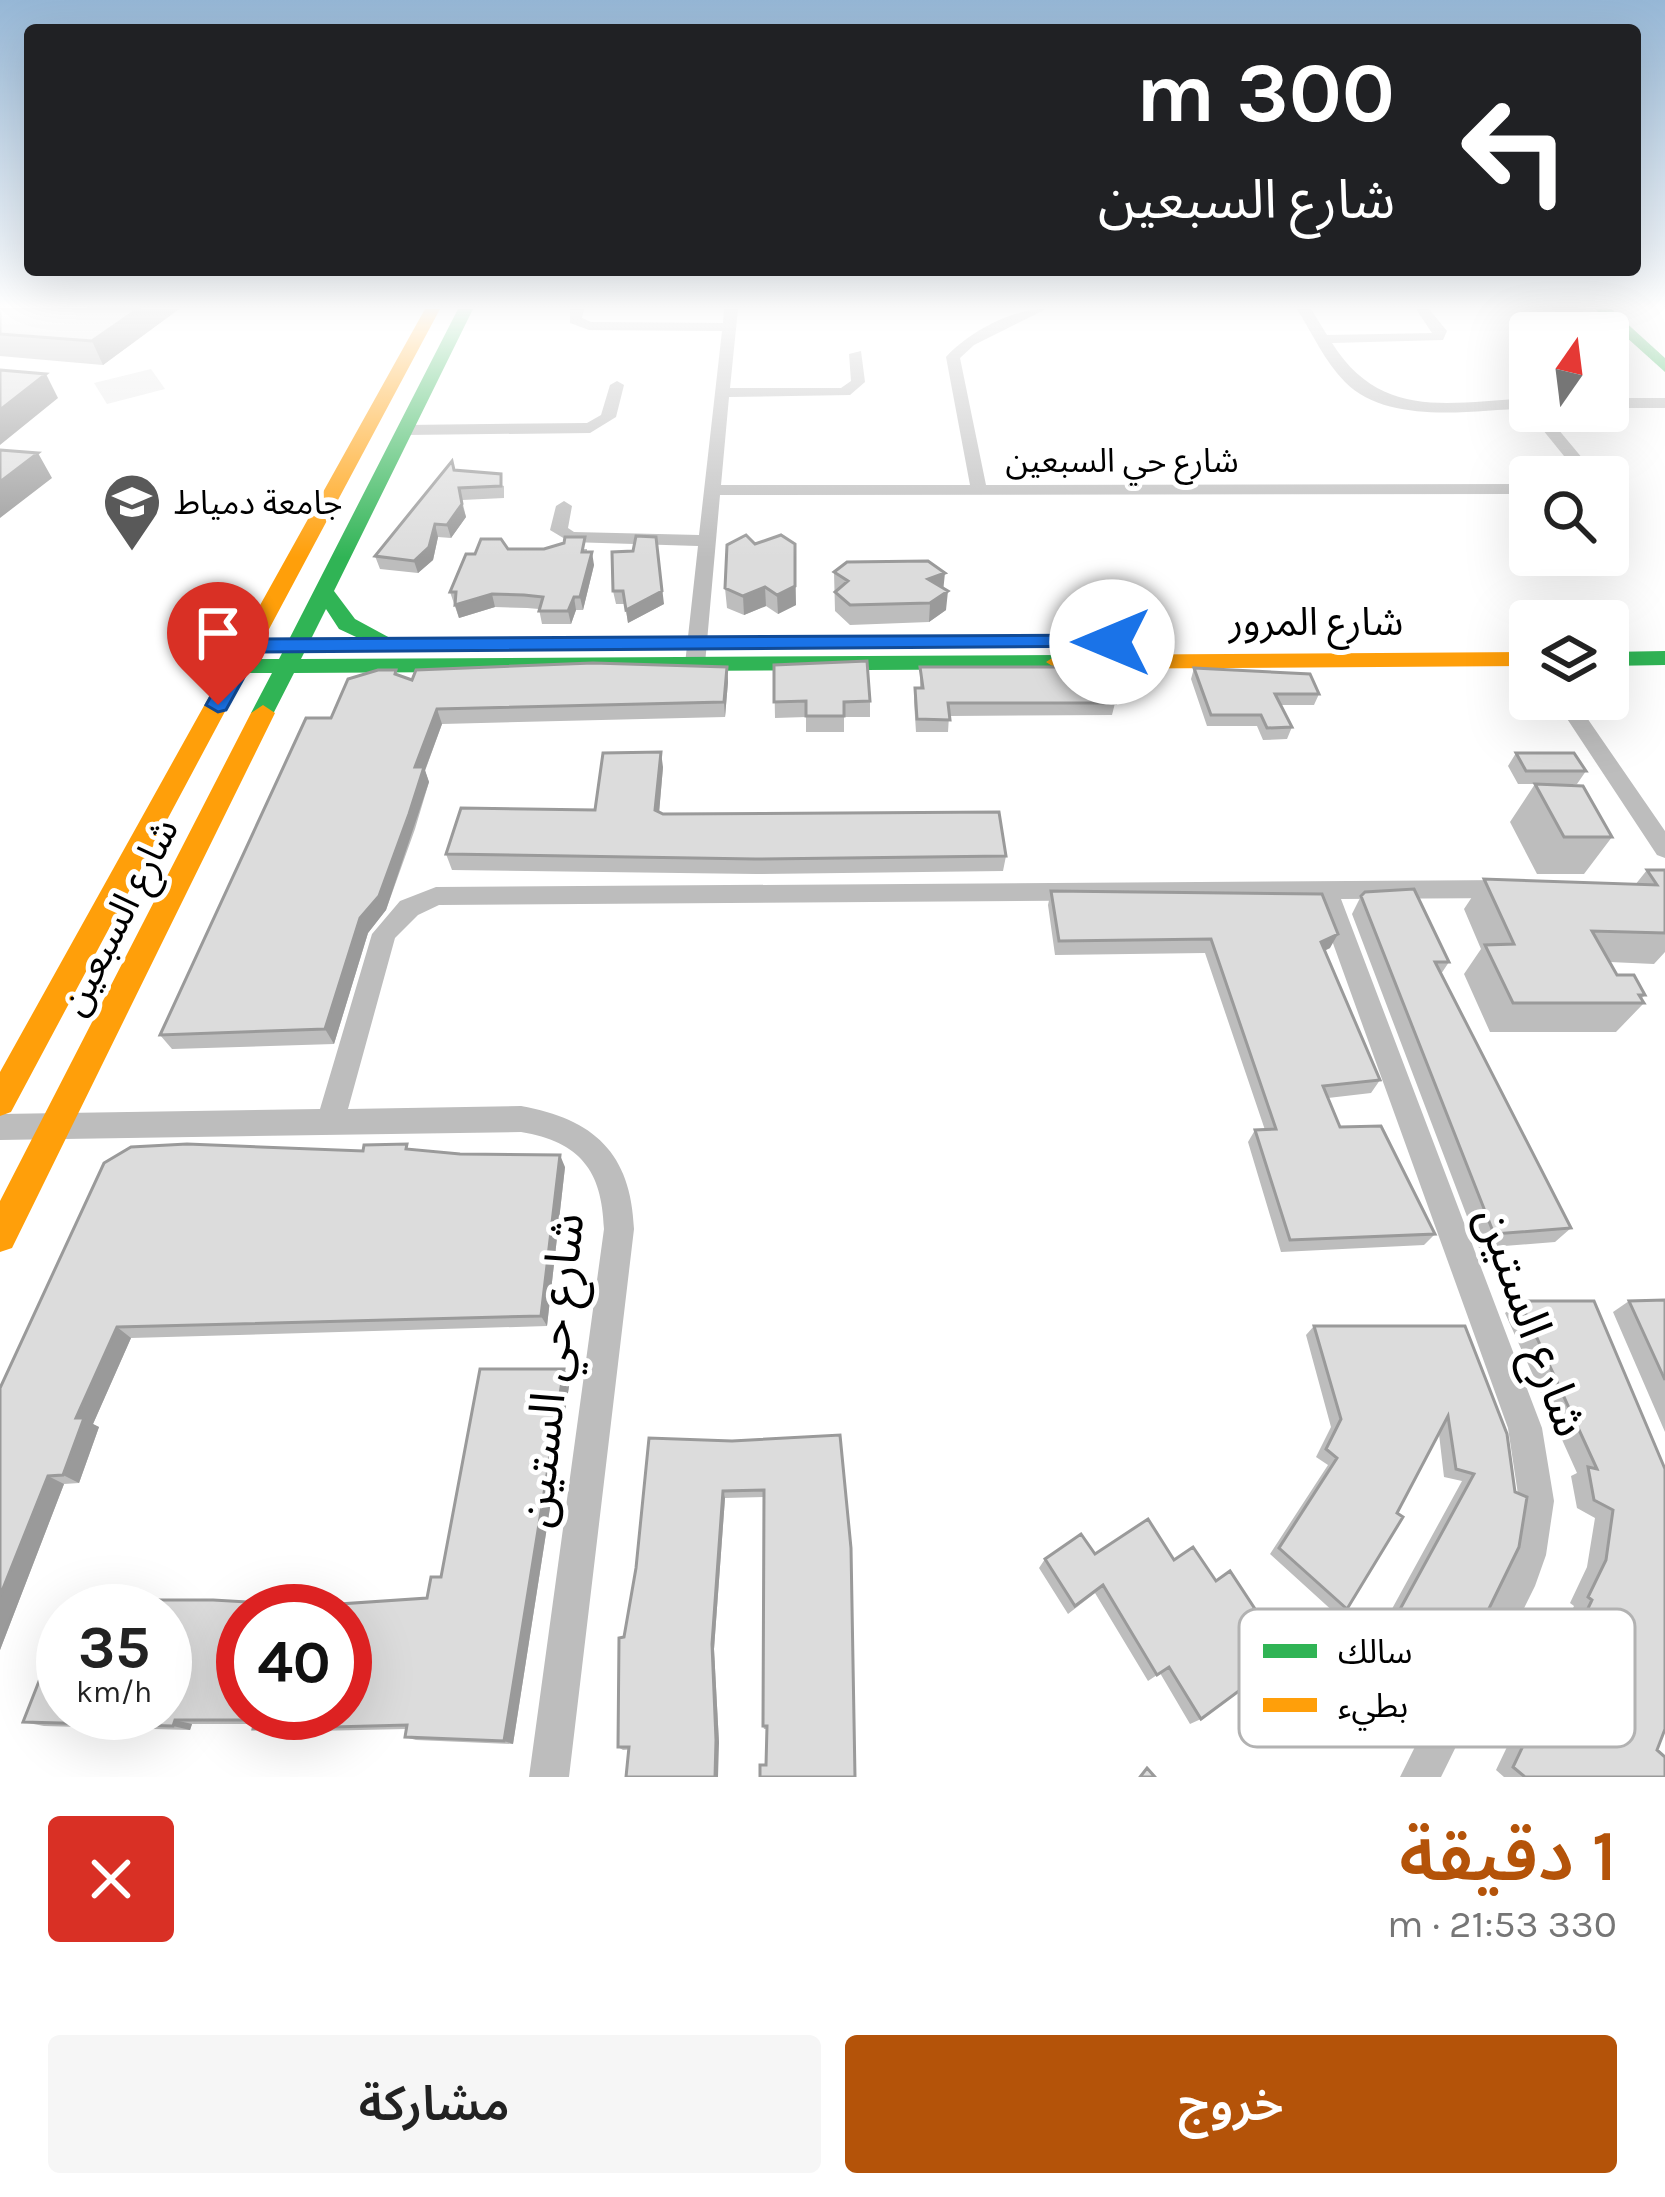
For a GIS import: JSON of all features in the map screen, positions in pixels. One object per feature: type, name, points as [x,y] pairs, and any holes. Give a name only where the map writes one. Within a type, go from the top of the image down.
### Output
[{"type":"main road","name":"شارع السبعين","points":[[0,1102],[388,392]]},
{"type":"main road","name":"شارع السبعين","points":[[0,1236],[424,392]]},
{"type":"main road","points":[[325,593],[347,623],[388,655]]},
{"type":"main road","points":[[1629,640],[1665,639]]},
{"type":"main road","name":"شارع المرور","points":[[245,656],[1509,647]]},
{"type":"main road","points":[[258,725],[304,687],[388,655]]},
{"type":"main road","points":[[1629,658],[1665,658]]},
{"type":"street","points":[[405,430],[590,428],[608,417],[615,392]]},
{"type":"street","points":[[696,654],[723,393],[845,392]]},
{"type":"street","points":[[960,392],[979,490]]},
{"type":"street","points":[[1372,392],[1385,398],[1509,405]]},
{"type":"street","points":[[1629,402],[1665,399]]},
{"type":"street","points":[[1552,432],[1572,456]]},
{"type":"street","name":"شارع حي السبعين","points":[[713,490],[1509,489]]},
{"type":"street","points":[[564,506],[559,530],[570,538],[708,541]]},
{"type":"street","points":[[1578,720],[1665,849]]},
{"type":"street","points":[[330,1122],[384,934],[409,908],[436,896],[1529,889]]},
{"type":"street","name":"شارع الستين","points":[[1326,891],[1525,1428],[1538,1481],[1533,1544],[1504,1609]]},
{"type":"street","name":"شارع حي الستين","points":[[0,1127],[541,1121],[576,1134],[611,1174],[619,1229],[549,1777]]},
{"type":"street","name":"شارع الستين","points":[[1420,1777],[1435,1747]]},
{"type":"shaded area","points":[[100,392],[154,392],[107,404]]},
{"type":"building","points":[[0,392],[23,392],[0,410]]},
{"type":"building","points":[[0,450],[38,453],[0,482]]},
{"type":"building","points":[[452,461],[454,470],[501,474],[501,486],[459,488],[462,504],[447,525],[435,524],[429,547],[414,561],[375,556]]},
{"type":"building","points":[[746,535],[755,544],[781,535],[795,544],[795,586],[777,595],[765,587],[743,596],[725,588],[727,545]]},
{"type":"building","points":[[636,536],[656,537],[662,591],[626,610],[623,591],[613,591],[612,552],[633,551]]},
{"type":"building","points":[[565,537],[585,537],[582,552],[592,552],[580,597],[574,597],[568,611],[539,611],[543,597],[524,595],[492,594],[455,605],[456,592],[450,592],[466,554],[475,554],[481,539],[501,539],[508,549],[544,549],[564,543]]},
{"type":"building","points":[[928,561],[945,573],[928,579],[948,591],[930,603],[850,605],[835,592],[848,581],[834,572],[847,562]]},
{"type":"building","points":[[867,661],[870,701],[844,702],[844,716],[806,716],[806,701],[774,702],[774,665]]},
{"type":"building","points":[[593,663],[727,667],[724,702],[437,709],[415,767],[424,767],[409,814],[379,896],[360,918],[325,1029],[160,1035],[306,718],[331,718],[348,679],[378,670],[396,670],[395,674],[412,680],[416,670]]},
{"type":"building","points":[[920,667],[1104,667],[1115,703],[948,703],[950,720],[917,719],[915,688],[923,688]]},
{"type":"building","points":[[1194,668],[1310,674],[1319,694],[1275,694],[1292,727],[1267,728],[1261,715],[1211,715]]},
{"type":"building","points":[[661,752],[655,810],[663,814],[999,812],[1006,856],[755,859],[446,854],[461,808],[595,810],[603,753]]},
{"type":"building","points":[[1516,753],[1574,753],[1586,771],[1526,771]]},
{"type":"building","points":[[1535,784],[1583,786],[1612,837],[1564,837]]},
{"type":"building","points":[[1647,870],[1665,870],[1665,933],[1592,931],[1617,975],[1634,975],[1645,995],[1639,995],[1644,1003],[1513,1003],[1485,945],[1514,944],[1484,879],[1657,885]]},
{"type":"building","points":[[1414,889],[1449,962],[1435,962],[1571,1228],[1494,1234],[1361,896]]},
{"type":"building","points":[[1051,891],[1322,894],[1338,934],[1321,942],[1380,1080],[1323,1086],[1340,1127],[1381,1126],[1435,1234],[1290,1240],[1255,1130],[1276,1129],[1211,939],[1059,941]]},
{"type":"building","points":[[187,1144],[363,1151],[364,1145],[407,1144],[406,1149],[460,1154],[560,1155],[541,1316],[117,1327],[76,1418],[84,1418],[63,1475],[48,1476],[0,1596],[0,1388],[104,1163],[131,1147]]},
{"type":"building","points":[[1665,1300],[1665,1380],[1629,1301]]},
{"type":"building","points":[[1520,1301],[1594,1301],[1665,1469],[1665,1729],[1657,1750],[1665,1757],[1665,1777],[1525,1777],[1513,1767],[1522,1747],[1635,1747],[1635,1609],[1588,1609],[1592,1600],[1588,1597],[1606,1560],[1613,1510],[1594,1500],[1588,1467],[1597,1469]]},
{"type":"building","points":[[1314,1326],[1465,1326],[1507,1434],[1515,1492],[1527,1497],[1519,1547],[1489,1609],[1400,1609],[1474,1474],[1456,1469],[1448,1416],[1397,1513],[1403,1517],[1347,1609],[1279,1548],[1337,1458],[1326,1449],[1341,1419]]},
{"type":"building","points":[[480,1369],[564,1369],[504,1741],[405,1737],[407,1725],[372,1726],[372,1602],[427,1598],[431,1577],[441,1577]]},
{"type":"building","points":[[840,1435],[851,1548],[855,1777],[760,1777],[760,1765],[766,1765],[767,1726],[763,1726],[764,1490],[723,1491],[712,1644],[715,1777],[626,1777],[629,1747],[618,1747],[619,1638],[624,1637],[636,1568],[649,1438],[732,1441]]},
{"type":"building","points":[[1148,1519],[1174,1560],[1193,1547],[1216,1581],[1230,1571],[1255,1609],[1239,1609],[1239,1691],[1201,1719],[1169,1667],[1157,1675],[1103,1585],[1075,1606],[1045,1559],[1081,1534],[1095,1554]]},
{"type":"building","points":[[192,1600],[213,1600],[216,1720],[192,1720]]},
{"type":"building","points":[[36,1689],[36,1722],[23,1722]]},
{"type":"traffic: fast","points":[[263,713],[424,392]]},
{"type":"traffic: fast","points":[[325,593],[347,624],[392,645]]},
{"type":"traffic: fast","points":[[1629,659],[1665,658]]},
{"type":"traffic: fast","points":[[239,666],[1057,662]]},
{"type":"traffic: slow","points":[[0,1102],[388,392]]},
{"type":"traffic: slow","points":[[1057,662],[1509,659]]},
{"type":"traffic: slow","points":[[0,1236],[263,713]]},
{"type":"place","name":"جامعة دمياط","points":[[132,553]]},
{"type":"route","points":[[218,705],[250,646],[1112,642]]}]
